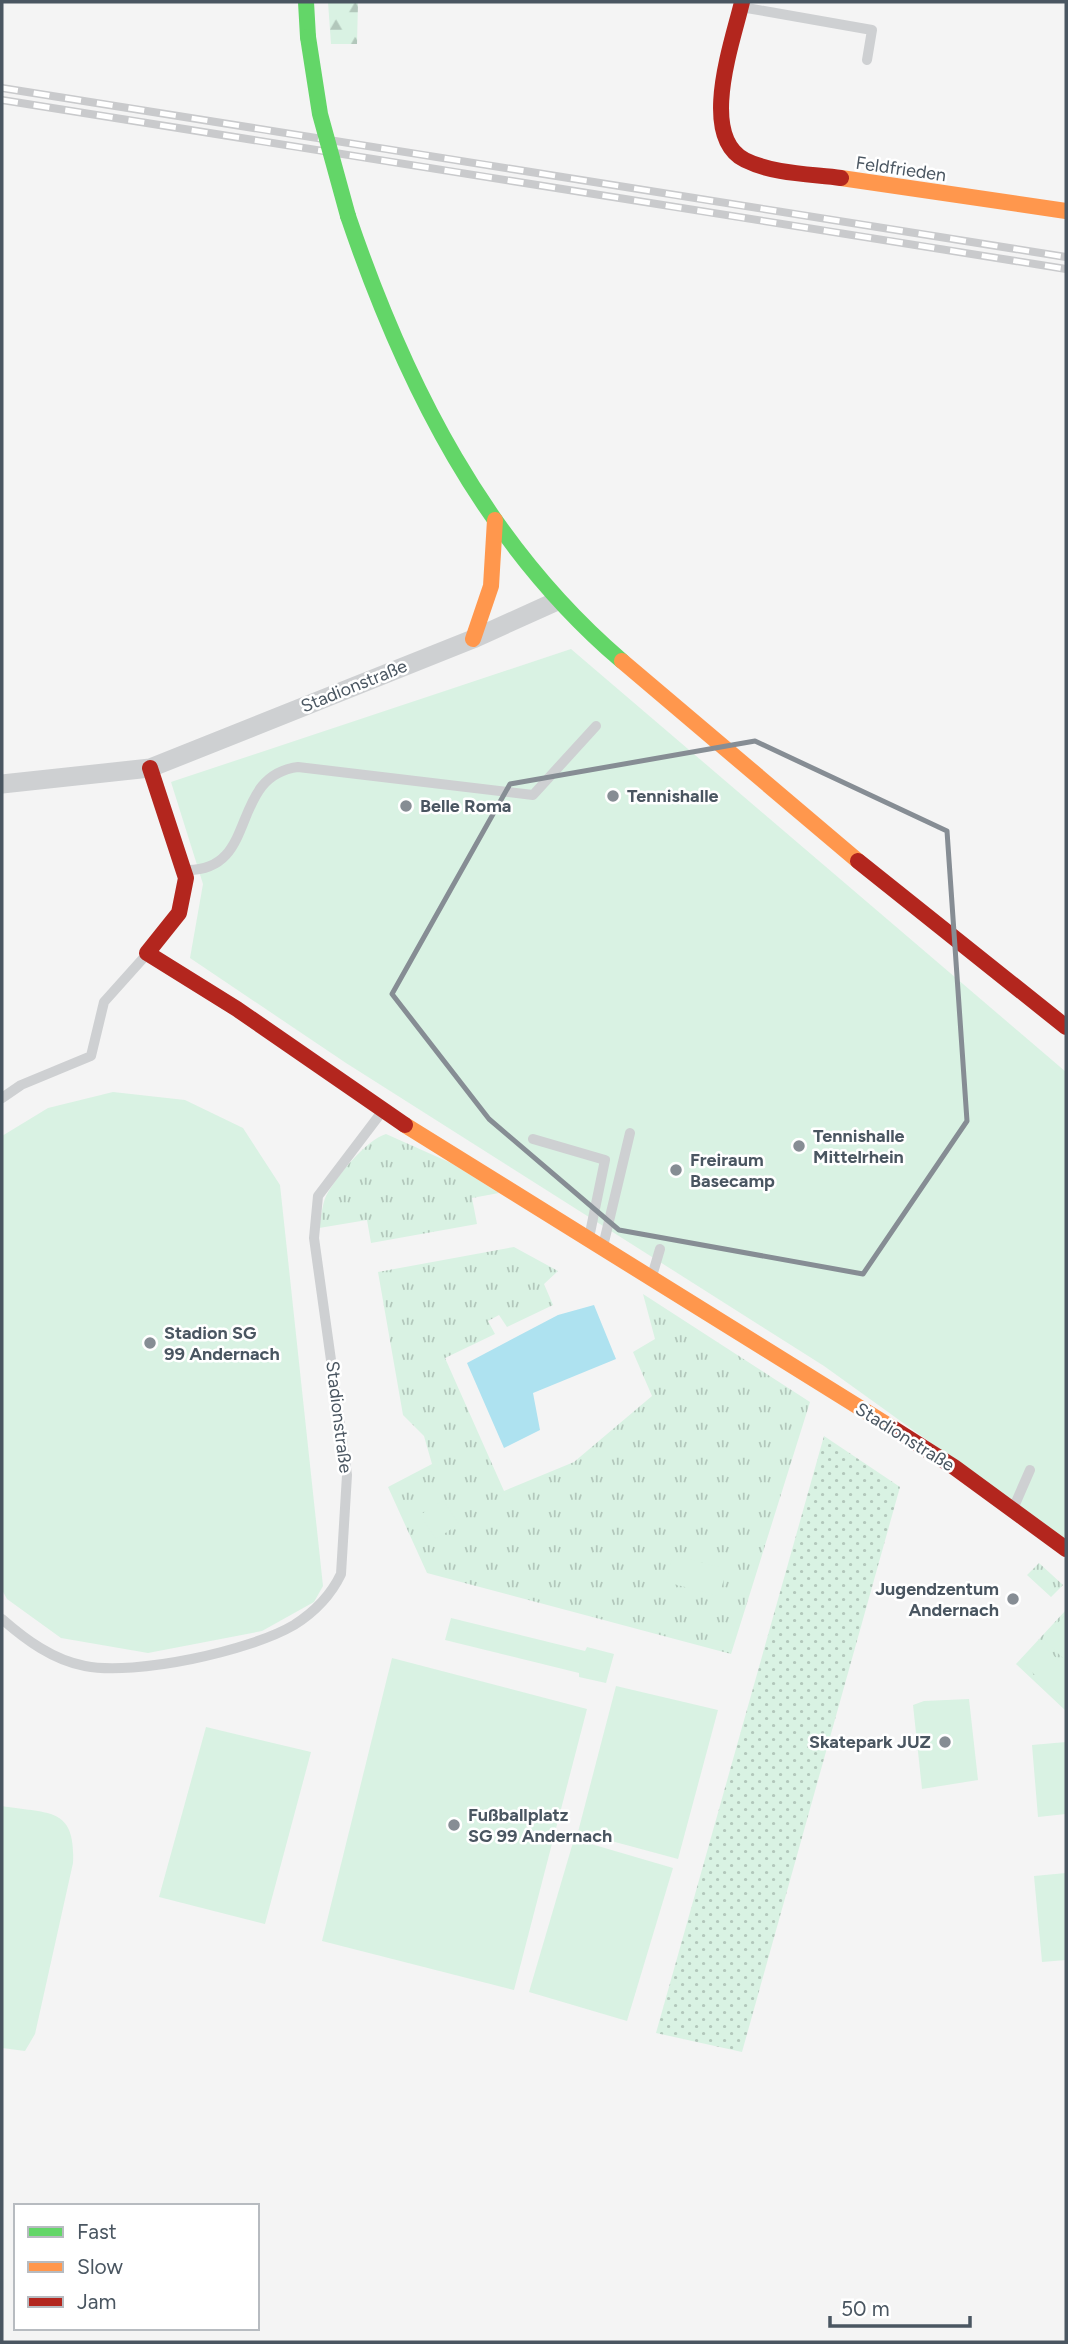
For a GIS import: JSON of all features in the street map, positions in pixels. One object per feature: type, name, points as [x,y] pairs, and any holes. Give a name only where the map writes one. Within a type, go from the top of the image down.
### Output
[{"type":"street","points":[[306,2],[308,37],[320,114],[348,216],[391,335],[471,484],[495,520],[557,601],[714,743],[1066,1027]]},
{"type":"street","name":"Feldfrieden","points":[[741,5],[720,109],[722,129],[728,145],[751,163],[1066,211]]},
{"type":"street","points":[[474,639],[491,586],[495,520]]},
{"type":"street","name":"Stadionstraße","points":[[2,784],[149,768],[474,639],[557,601]]},
{"type":"street","points":[[147,953],[179,913],[185,892],[183,870],[149,768]]},
{"type":"street","name":"Stadionstraße","points":[[147,953],[237,1009],[383,1110],[954,1467],[1013,1510],[1042,1525],[1066,1549]]},
{"type":"lane","points":[[741,5],[872,30],[867,60]]},
{"type":"lane","points":[[183,870],[202,870],[225,858],[237,840],[256,791],[279,769],[298,767],[533,795],[596,726]]},
{"type":"lane","points":[[2,1098],[21,1085],[92,1056],[104,1002],[147,953]]},
{"type":"lane","name":"Stadionstraße","points":[[2,1619],[25,1640],[49,1653],[85,1666],[133,1668],[197,1658],[268,1636],[293,1625],[315,1608],[335,1586],[341,1574],[342,1525],[348,1475],[314,1238],[318,1196],[383,1110]]},
{"type":"lane","points":[[596,1242],[630,1133]]},
{"type":"lane","points":[[533,1139],[605,1160],[596,1242]]},
{"type":"lane","points":[[652,1276],[660,1249]]},
{"type":"lane","points":[[1013,1510],[1019,1503],[1030,1470]]},
{"type":"highlighted area","points":[[755,741],[947,831],[967,1121],[863,1274],[619,1230],[489,1119],[392,994],[510,784]]},
{"type":"green space","points":[[328,2],[358,2],[357,44],[331,44]]},
{"type":"green space","points":[[571,649],[1066,1072],[1066,1540],[824,1366],[346,1063],[190,958],[203,884],[171,782]]},
{"type":"green space","name":"Stadion SG 99 Andernach","points":[[113,1092],[185,1100],[243,1128],[280,1185],[323,1586],[314,1602],[262,1631],[148,1653],[61,1638],[7,1599],[2,1590],[2,1136],[48,1108]]},
{"type":"green space","points":[[386,1134],[451,1163],[499,1193],[472,1198],[477,1224],[371,1243],[367,1220],[319,1228],[325,1200],[337,1179],[361,1151]]},
{"type":"green space","points":[[514,1247],[558,1271],[544,1284],[553,1305],[507,1327],[499,1315],[488,1321],[495,1334],[445,1358],[504,1491],[574,1462],[652,1396],[633,1352],[655,1339],[643,1294],[810,1402],[731,1654],[427,1573],[388,1487],[432,1464],[424,1436],[403,1415],[378,1272]]},
{"type":"green space","points":[[824,1436],[900,1487],[742,2052],[656,2033]]},
{"type":"green space","points":[[443,1500],[459,1524],[436,1539],[420,1515]]},
{"type":"green space","points":[[673,1555],[727,1569],[719,1596],[666,1582]]},
{"type":"green space","points":[[1039,1563],[1063,1585],[1051,1597],[1027,1575]]},
{"type":"green space","points":[[1066,1610],[1066,1711],[1016,1664]]},
{"type":"green space","points":[[1066,1614],[1066,1661],[1043,1639]]},
{"type":"green space","points":[[451,1618],[585,1651],[587,1647],[614,1654],[606,1683],[579,1677],[579,1673],[445,1640]]},
{"type":"green space","points":[[1039,1642],[1066,1667],[1066,1704],[1021,1662]]},
{"type":"green space","name":"Fußballplatz SG 99 Andernach","points":[[392,1658],[587,1709],[514,1990],[322,1941]]},
{"type":"green space","points":[[616,1686],[718,1710],[678,1859],[578,1832]]},
{"type":"green space","name":"Skatepark JUZ","points":[[969,1699],[978,1780],[922,1789],[913,1705],[924,1701]]},
{"type":"green space","points":[[206,1727],[311,1752],[265,1924],[159,1897]]},
{"type":"green space","points":[[1066,1742],[1066,1814],[1038,1817],[1032,1745]]},
{"type":"green space","points":[[2,1806],[56,1816],[70,1831],[73,1845],[73,1863],[35,2034],[25,2051],[2,2048]]},
{"type":"green space","points":[[574,1839],[673,1868],[627,2021],[529,1992]]},
{"type":"green space","points":[[1066,1873],[1066,1960],[1042,1962],[1034,1876]]},
{"type":"water","points":[[594,1305],[616,1359],[533,1393],[540,1430],[504,1448],[467,1363],[558,1315]]},
{"type":"railway","points":[[2,88],[1066,257]]},
{"type":"railway","points":[[2,100],[1066,269]]},
{"type":"traffic: fast","points":[[306,2],[308,37]]},
{"type":"traffic: fast","points":[[308,37],[320,114],[348,216]]},
{"type":"traffic: fast","points":[[348,216],[396,340],[455,458],[490,513],[529,566],[573,615],[622,661]]},
{"type":"traffic: slow","points":[[841,178],[1066,211]]},
{"type":"traffic: slow","points":[[473,639],[491,586],[495,520]]},
{"type":"traffic: slow","points":[[622,661],[858,861]]},
{"type":"traffic: slow","points":[[405,1125],[894,1429]]},
{"type":"traffic: jam","points":[[742,2],[722,87],[723,131],[731,148],[756,165],[792,173],[841,178]]},
{"type":"traffic: jam","points":[[150,768],[186,878],[179,913],[147,953],[237,1009],[405,1125]]},
{"type":"traffic: jam","points":[[858,861],[1066,1027]]},
{"type":"traffic: jam","points":[[894,1429],[954,1467],[1066,1549]]},
{"type":"place","name":"Tennishalle","points":[[613,796]]},
{"type":"place","name":"Belle Roma","points":[[406,806]]},
{"type":"place","name":"Tennishalle Mittelrhein","points":[[799,1146]]},
{"type":"place","name":"Freiraum Basecamp","points":[[676,1170]]},
{"type":"place","name":"Stadion SG 99 Andernach","points":[[150,1343]]},
{"type":"place","name":"Jugendzentum Andernach","points":[[1013,1599]]},
{"type":"place","name":"Skatepark JUZ","points":[[945,1742]]},
{"type":"place","name":"Fußballplatz SG 99 Andernach","points":[[454,1825]]}]
